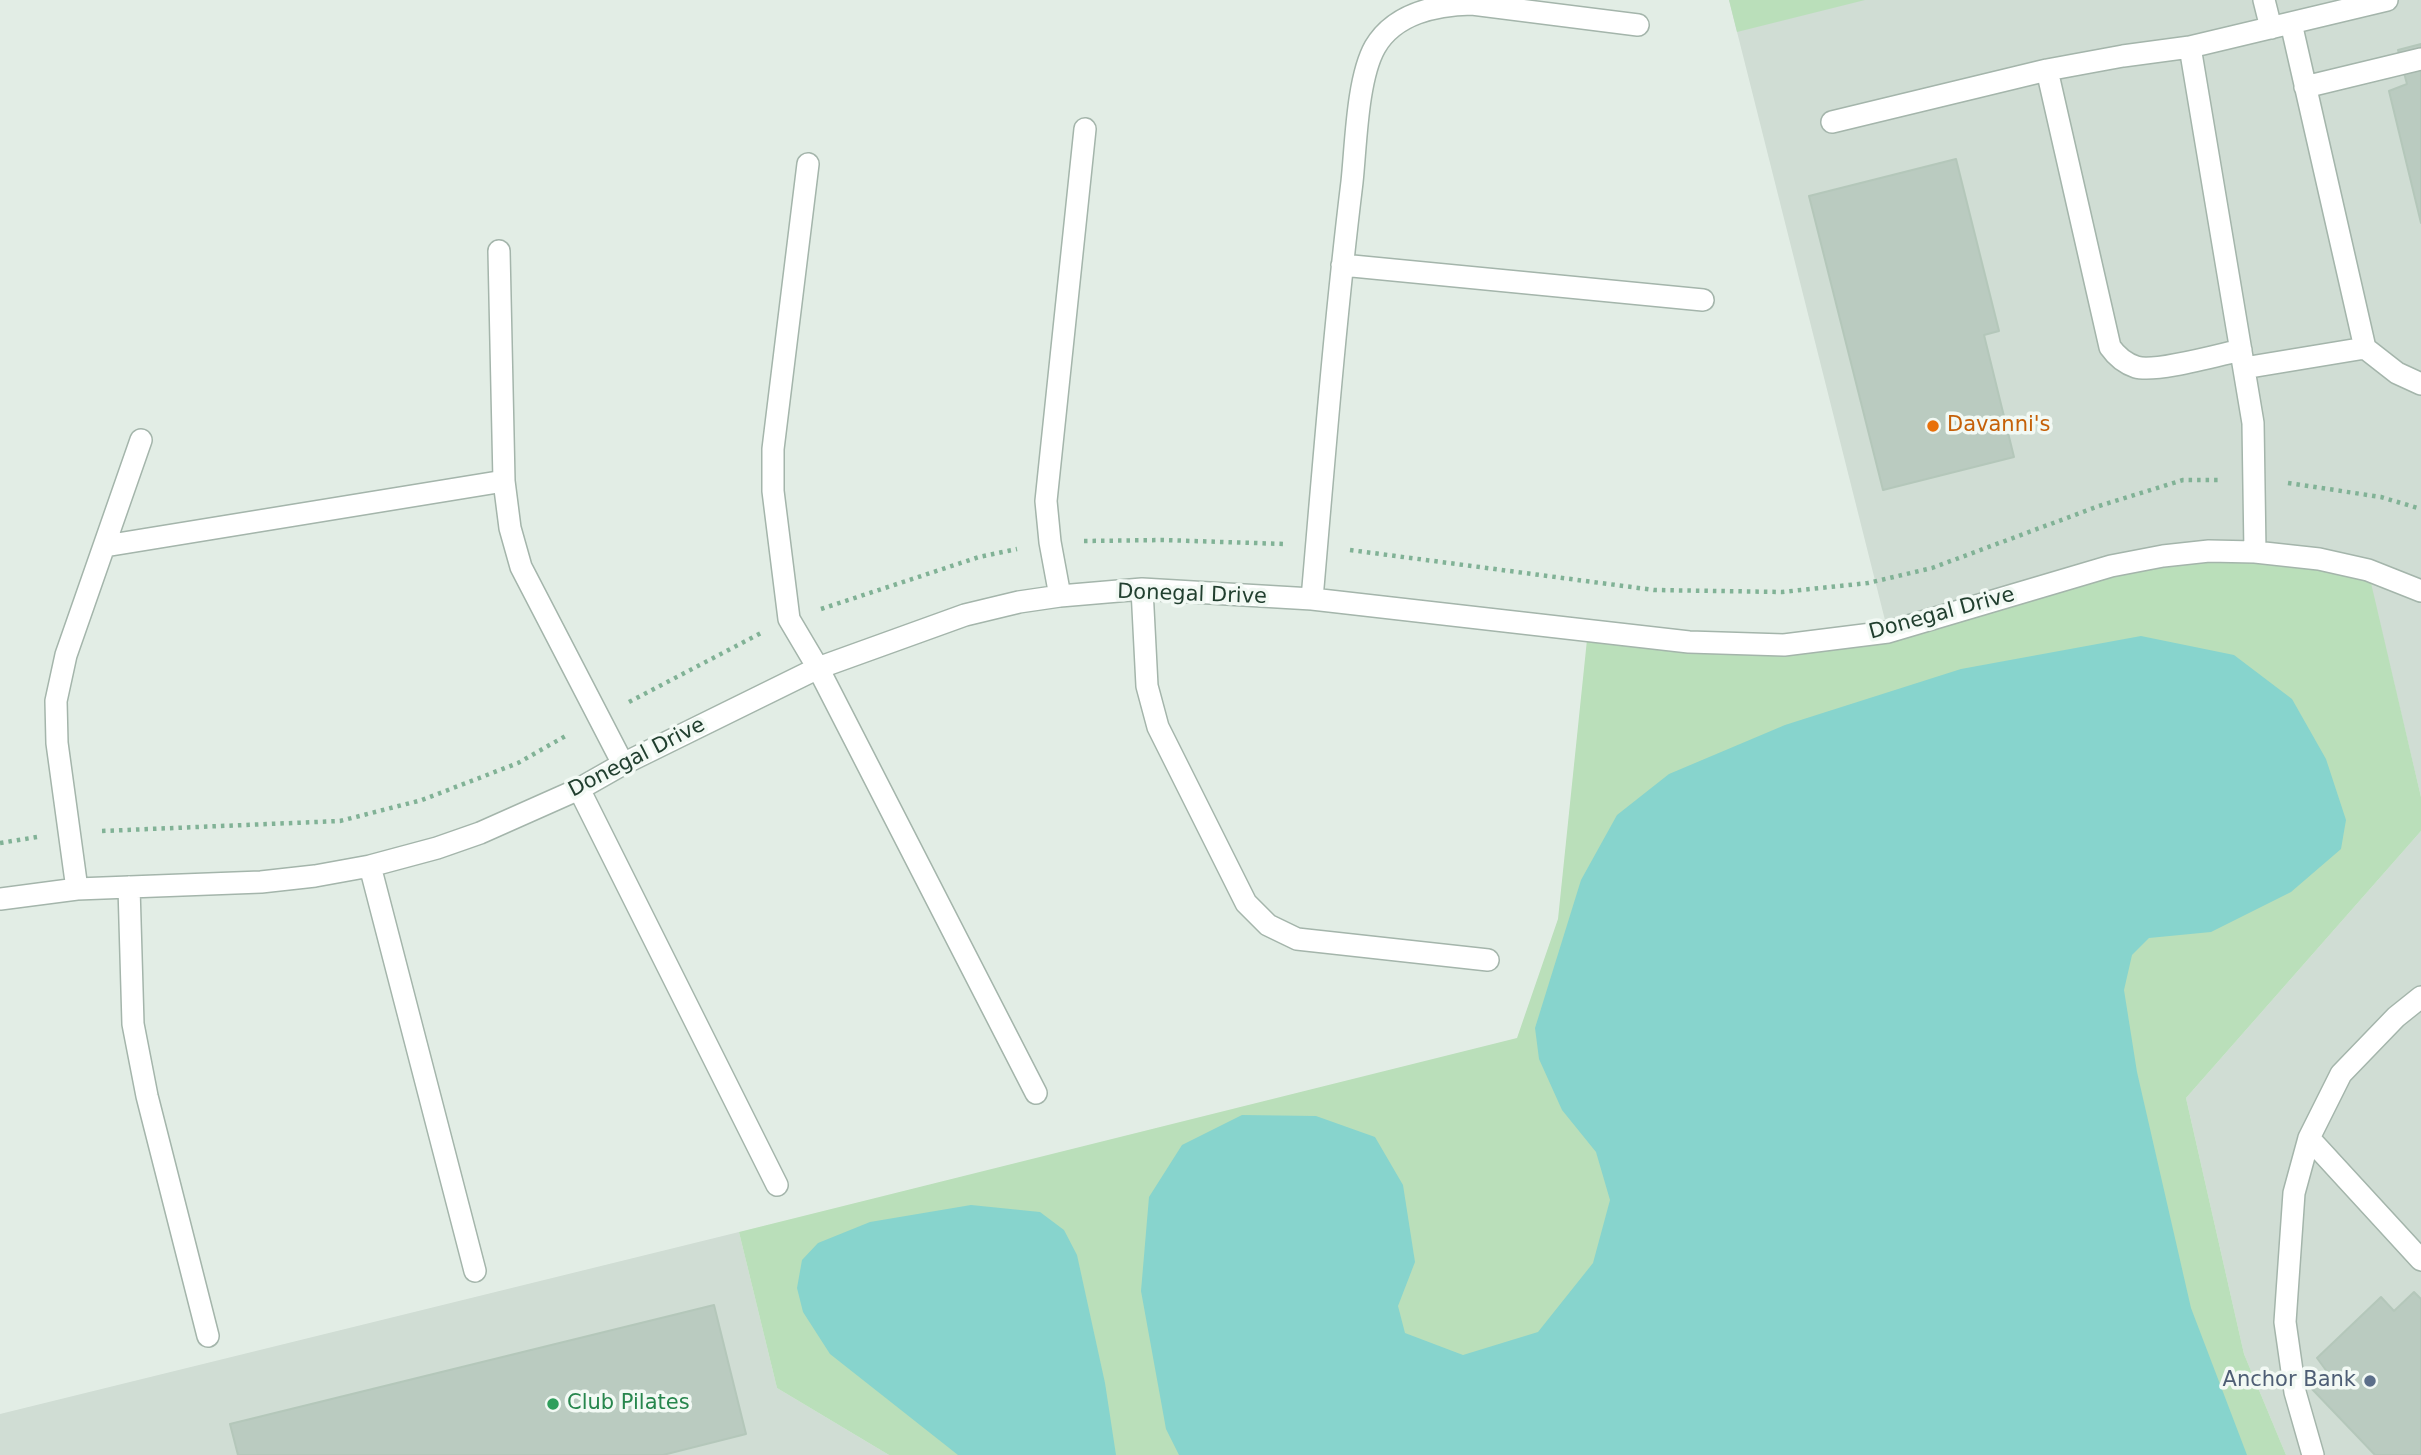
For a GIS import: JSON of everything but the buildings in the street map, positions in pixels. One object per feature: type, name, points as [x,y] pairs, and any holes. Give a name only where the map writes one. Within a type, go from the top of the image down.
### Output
[{"type":"street","points":[[2264,0],[2281,25],[2305,87],[2365,348],[2397,373],[2421,384]]},
{"type":"street","points":[[1832,122],[2047,70],[2190,47],[2387,0]]},
{"type":"street","points":[[1312,599],[1342,265],[1364,78],[1375,47],[1395,24],[1419,12],[1447,5],[1472,4],[1638,25]]},
{"type":"street","points":[[2190,47],[2253,423],[2255,552]]},
{"type":"street","points":[[2305,87],[2421,59]]},
{"type":"street","points":[[2047,70],[2110,347],[2118,359],[2138,368],[2155,368],[2365,348]]},
{"type":"street","points":[[1060,596],[1046,502],[1085,129]]},
{"type":"street","points":[[808,164],[773,449],[773,491],[789,619],[818,668],[1036,1093]]},
{"type":"street","points":[[499,251],[504,481],[510,528],[521,566],[623,764]]},
{"type":"street","points":[[1342,265],[1703,300]]},
{"type":"street","points":[[77,889],[57,743],[56,701],[66,655],[141,440]]},
{"type":"street","points":[[105,546],[504,481]]},
{"type":"street","name":"Donegal Drive","points":[[0,899],[77,889],[261,882],[315,876],[370,866],[437,848],[480,833],[579,789],[623,764],[818,668],[965,615],[1019,602],[1060,596],[1142,589],[1312,599],[1689,642],[1784,645],[1888,632],[2099,569],[2150,558],[2209,551],[2255,552],[2319,559],[2368,569],[2421,591]]},
{"type":"street","points":[[1142,589],[1147,687],[1158,727],[1246,903],[1268,925],[1297,939],[1488,960]]},
{"type":"street","points":[[579,789],[777,1185]]},
{"type":"street","points":[[370,866],[475,1271]]},
{"type":"street","points":[[129,887],[133,1024],[147,1096],[208,1336]]},
{"type":"street","points":[[2314,1455],[2295,1392],[2285,1322],[2294,1193],[2309,1138],[2341,1074],[2396,1017],[2421,997]]},
{"type":"street","points":[[2309,1138],[2421,1260]]},
{"type":"shaded area","points":[[1729,0],[2421,0],[2421,797],[2367,569],[1888,632]]},
{"type":"shaded area","points":[[2421,831],[2421,1455],[2286,1455],[2244,1354],[2186,1098]]},
{"type":"shaded area","points":[[739,1232],[777,1388],[889,1455],[0,1455],[0,1414]]},
{"type":"green space","points":[[1729,0],[1865,0],[1737,32]]},
{"type":"green space","points":[[2163,556],[2368,570],[2421,797],[2421,831],[2186,1098],[2244,1354],[2286,1455],[889,1455],[777,1388],[739,1232],[1517,1038],[1558,919],[1588,630],[1689,642],[1888,632]]},
{"type":"water","points":[[2141,636],[2234,655],[2292,699],[2326,759],[2346,820],[2341,849],[2291,892],[2211,932],[2149,938],[2132,955],[2124,990],[2137,1072],[2191,1308],[2247,1455],[1179,1455],[1166,1429],[1141,1291],[1149,1197],[1182,1145],[1242,1115],[1316,1116],[1375,1137],[1403,1185],[1415,1262],[1398,1306],[1405,1333],[1463,1355],[1538,1332],[1593,1263],[1610,1200],[1596,1152],[1562,1110],[1539,1059],[1535,1028],[1581,880],[1617,815],[1669,774],[1785,725],[1961,669]]},
{"type":"water","points":[[971,1205],[1040,1212],[1064,1230],[1077,1255],[1105,1383],[1116,1455],[958,1455],[830,1354],[803,1312],[797,1288],[802,1260],[818,1243],[870,1222]]},
{"type":"place","name":"Davanni's","points":[[1933,426]]},
{"type":"place","name":"Anchor Bank","points":[[2370,1381]]},
{"type":"place","name":"Club Pilates","points":[[553,1404]]}]
